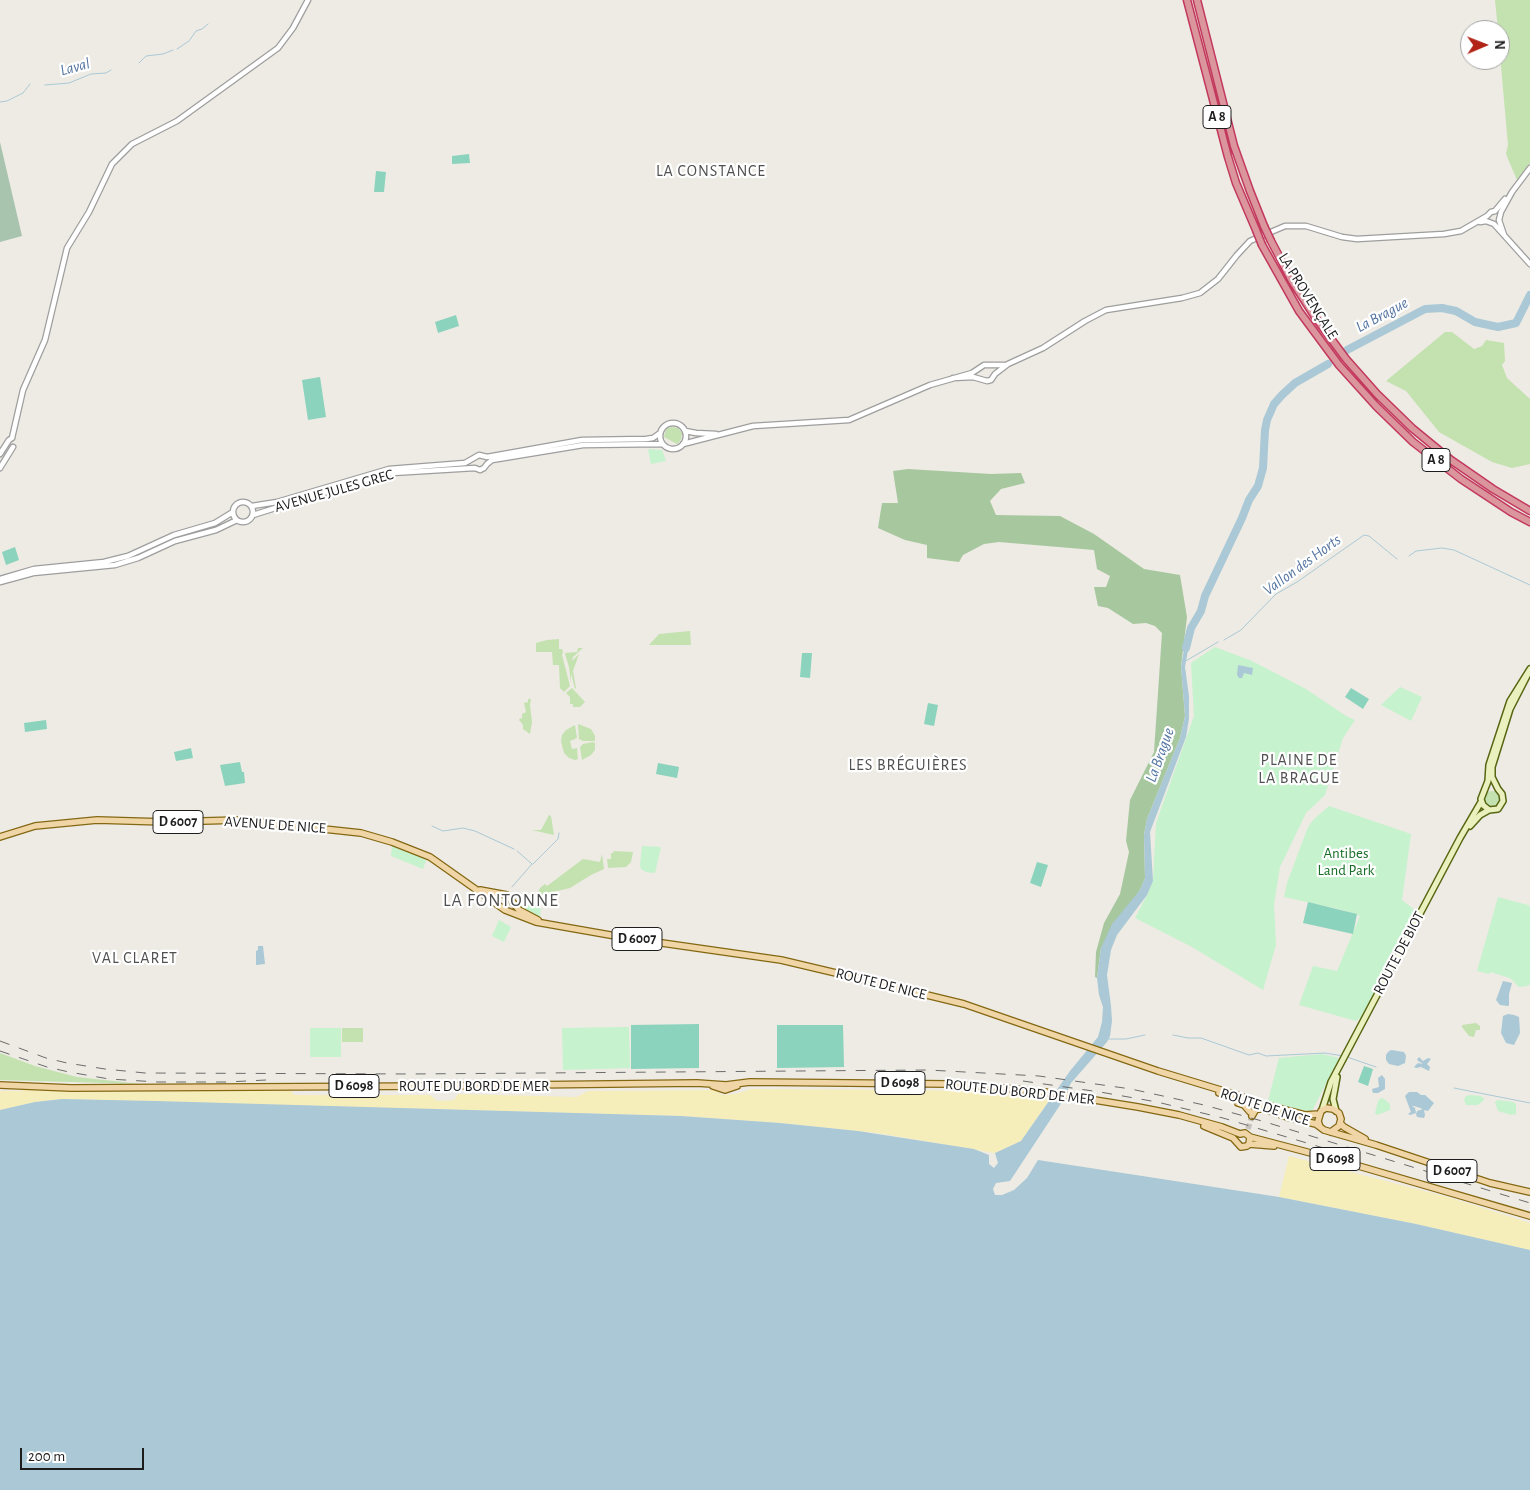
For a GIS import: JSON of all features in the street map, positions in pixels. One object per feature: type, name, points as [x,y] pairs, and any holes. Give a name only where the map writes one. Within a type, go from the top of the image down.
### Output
[{"type":"highway","name":"LA PROVENÇALE","points":[[1187,0],[1236,183],[1262,244],[1300,311],[1326,348],[1354,382],[1398,428],[1435,460],[1490,499],[1530,522]]},
{"type":"highway","name":"LA PROVENÇALE","points":[[1197,0],[1234,146],[1264,226],[1296,287],[1333,342],[1361,376],[1412,428],[1443,454],[1492,489],[1530,511]]},
{"type":"main road","points":[[1460,838],[1472,822],[1488,810],[1498,809],[1502,804],[1502,794],[1498,789],[1492,772],[1494,759],[1510,710],[1530,670]]},
{"type":"main road","points":[[1460,838],[1482,802],[1489,765],[1504,715],[1510,701],[1530,670]]},
{"type":"main road","points":[[1485,790],[1498,789]]},
{"type":"main road","points":[[1482,802],[1488,810]]},
{"type":"main road","name":"AVENUE DE NICE","points":[[0,837],[34,826],[91,820],[165,822],[240,820],[335,829],[366,834],[418,852],[435,860],[478,890],[489,894],[500,906],[511,913],[543,923]]},
{"type":"main road","name":"ROUTE DE BIOT","points":[[1339,1069],[1460,838]]},
{"type":"main road","name":"D 6007","points":[[489,894],[507,895],[519,910],[543,923]]},
{"type":"main road","points":[[500,906],[507,908],[515,905]]},
{"type":"main road","name":"ROUTE DE NICE","points":[[543,923],[627,938],[788,961],[964,1004],[1110,1055],[1237,1095],[1320,1127]]},
{"type":"main road","points":[[1339,1069],[1333,1094],[1340,1122],[1337,1128],[1330,1132],[1320,1127],[1318,1120],[1329,1088],[1339,1069]]},
{"type":"main road","name":"ROUTE DU BORD DE MER","points":[[0,1084],[90,1088],[692,1084],[725,1087],[755,1083],[948,1084],[984,1086],[1077,1097],[1213,1124],[1530,1216]]},
{"type":"main road","name":"ROUTE DE NICE","points":[[1209,1087],[1226,1096],[1255,1106],[1305,1115],[1320,1112]]},
{"type":"main road","points":[[1226,1096],[1244,1105],[1250,1115]]},
{"type":"main road","points":[[1250,1115],[1255,1106]]},
{"type":"main road","points":[[1250,1115],[1262,1106]]},
{"type":"main road","points":[[1320,1112],[1330,1108],[1336,1111]]},
{"type":"main road","name":"ROUTE DU BORD DE MER","points":[[1164,1113],[1212,1128],[1236,1140],[1241,1147],[1246,1146],[1246,1134]]},
{"type":"main road","name":"D 6007","points":[[1340,1122],[1344,1127],[1376,1145]]},
{"type":"main road","name":"D 6007","points":[[1330,1132],[1376,1145],[1490,1183],[1530,1192]]},
{"type":"main road","points":[[1236,1140],[1246,1134]]},
{"type":"street","points":[[0,468],[15,442],[23,390],[46,340],[67,248],[89,212],[112,164],[132,144],[186,116],[278,48],[293,28],[308,0]]},
{"type":"street","points":[[1530,168],[1495,212],[1489,213],[1490,221],[1530,264]]},
{"type":"street","points":[[1500,218],[1503,206],[1512,192]]},
{"type":"street","points":[[1495,212],[1500,218],[1504,235]]},
{"type":"street","points":[[953,378],[982,378],[989,380],[1008,364],[1043,348],[1106,310],[1182,298],[1200,293],[1218,279],[1237,254],[1250,241],[1285,226],[1306,226],[1342,237],[1357,239],[1450,234],[1474,224],[1500,218]]},
{"type":"street","points":[[683,444],[686,438],[685,431],[680,425],[670,422],[664,425],[660,433],[652,438],[582,440],[484,457],[479,455],[473,460],[475,468],[482,469],[492,460],[583,446],[662,444],[671,449],[678,448],[683,444],[753,426],[849,420],[930,385],[972,372],[986,365],[1008,364]]},
{"type":"street","points":[[992,366],[995,374]]},
{"type":"street","points":[[981,368],[979,372],[982,378]]},
{"type":"street","points":[[685,431],[720,434]]},
{"type":"street","points":[[660,433],[662,444]]},
{"type":"street","points":[[0,454],[8,443],[15,442]]},
{"type":"street","points":[[484,457],[487,464]]},
{"type":"street","name":"AVENUE JULES GREC","points":[[252,506],[277,502],[389,469],[465,463],[473,460]]},
{"type":"street","name":"AVENUE JULES GREC","points":[[253,515],[383,475],[405,471],[475,468]]},
{"type":"street","points":[[246,502],[252,506],[253,515],[246,522],[238,520],[216,530],[175,541],[138,558],[116,564],[33,573],[0,580],[34,569],[104,562],[128,556],[171,536],[215,523],[233,512],[235,506],[240,503],[246,502]]},
{"type":"street","points":[[233,512],[238,520]]},
{"type":"green space","points":[[1495,0],[1530,0],[1530,163],[1517,180],[1506,153],[1508,145],[1501,70],[1510,70],[1510,20],[1497,20]]},
{"type":"green space","points":[[0,142],[22,236],[0,242]]},
{"type":"green space","points":[[469,154],[470,163],[452,164],[452,156]]},
{"type":"green space","points":[[376,171],[386,172],[384,192],[374,192]]},
{"type":"green space","points":[[456,315],[459,326],[438,333],[435,322]]},
{"type":"green space","points":[[1445,332],[1452,332],[1474,349],[1482,346],[1486,340],[1504,343],[1505,361],[1502,365],[1507,378],[1530,399],[1530,464],[1512,468],[1492,462],[1439,432],[1406,391],[1386,381]]},
{"type":"green space","points":[[320,377],[326,417],[308,420],[302,380]]},
{"type":"green space","points":[[678,428],[682,433],[681,440],[677,444],[664,437],[666,429]]},
{"type":"green space","points":[[648,449],[662,450],[666,461],[651,464]]},
{"type":"green space","points":[[908,469],[991,474],[1021,473],[1025,483],[1001,489],[990,501],[996,515],[1060,516],[1094,534],[1144,569],[1180,575],[1187,617],[1181,667],[1185,716],[1180,738],[1147,819],[1144,835],[1145,878],[1140,890],[1101,948],[1097,978],[1095,977],[1096,952],[1104,923],[1120,894],[1129,852],[1126,841],[1130,800],[1154,752],[1162,633],[1155,626],[1146,623],[1133,624],[1108,608],[1098,606],[1094,587],[1106,587],[1110,576],[1097,569],[1094,550],[999,542],[984,544],[963,555],[959,562],[927,558],[927,545],[905,540],[878,528],[882,503],[898,503],[893,471]]},
{"type":"green space","points":[[15,547],[19,560],[6,565],[2,552]]},
{"type":"green space","points":[[690,631],[691,645],[649,645],[659,634]]},
{"type":"green space","points":[[559,639],[559,649],[562,649],[563,652],[562,655],[570,686],[564,692],[560,688],[559,665],[553,665],[552,652],[536,652],[536,643]]},
{"type":"green space","points":[[1215,647],[1252,661],[1306,689],[1355,720],[1343,738],[1325,795],[1306,813],[1280,867],[1274,905],[1276,945],[1263,990],[1192,947],[1135,918],[1153,881],[1156,823],[1194,716],[1191,663]]},
{"type":"green space","points":[[578,648],[583,648],[573,657],[572,661],[579,654],[573,671],[575,689],[571,673],[571,683],[565,653],[577,652]]},
{"type":"green space","points":[[802,653],[812,653],[810,678],[800,677]]},
{"type":"green space","points":[[1400,687],[1422,697],[1411,721],[1381,705]]},
{"type":"green space","points":[[572,688],[585,702],[580,707],[573,707],[573,704],[570,704],[570,697],[566,693]]},
{"type":"green space","points":[[1351,688],[1369,699],[1363,709],[1345,697]]},
{"type":"green space","points":[[528,699],[531,699],[532,722],[530,734],[523,729],[523,725],[519,720],[520,718],[522,719],[522,714],[526,712],[524,703],[528,702]]},
{"type":"green space","points":[[928,703],[938,705],[934,726],[924,724]]},
{"type":"green space","points":[[46,720],[47,729],[25,732],[24,723]]},
{"type":"green space","points":[[578,724],[591,729],[595,736],[595,741],[579,739]]},
{"type":"green space","points":[[575,725],[577,738],[570,741],[572,749],[577,748],[578,759],[575,760],[569,758],[564,753],[561,741],[562,735],[566,730]]},
{"type":"green space","points":[[595,743],[595,750],[591,755],[582,760],[580,747],[583,744]]},
{"type":"green space","points":[[191,748],[193,758],[176,761],[174,752]]},
{"type":"green space","points":[[240,762],[242,772],[244,772],[245,783],[225,786],[220,765]]},
{"type":"green space","points":[[658,763],[679,767],[677,778],[656,774]]},
{"type":"green space","points":[[1489,791],[1495,791],[1500,796],[1498,805],[1489,807],[1484,802],[1484,796]]},
{"type":"green space","name":"Antibes Land Park","points":[[1329,806],[1411,834],[1402,900],[1416,911],[1361,1017],[1356,1021],[1299,1005],[1313,966],[1337,971],[1360,916],[1343,910],[1284,897],[1287,883],[1308,827]]},
{"type":"green space","points":[[549,815],[551,816],[554,835],[532,830],[541,830]]},
{"type":"green space","points":[[392,846],[427,858],[423,869],[391,856]]},
{"type":"green space","points":[[642,846],[661,847],[655,873],[646,872],[641,869]]},
{"type":"green space","points":[[613,851],[633,852],[631,862],[626,867],[608,868],[607,859],[611,859]]},
{"type":"green space","points":[[602,854],[604,869],[570,888],[536,896],[540,888],[545,884],[547,886],[583,859],[600,862]]},
{"type":"green space","points":[[1037,862],[1048,865],[1041,887],[1030,883]]},
{"type":"green space","points":[[1498,897],[1530,907],[1530,984],[1528,986],[1519,987],[1510,978],[1490,972],[1489,974],[1477,971]]},
{"type":"green space","points":[[1308,902],[1357,914],[1353,934],[1303,923]]},
{"type":"green space","points":[[525,904],[541,904],[540,917],[521,908]]},
{"type":"green space","points":[[499,920],[511,927],[504,942],[492,936]]},
{"type":"green space","points":[[1476,1023],[1480,1026],[1480,1030],[1476,1030],[1474,1037],[1469,1036],[1462,1025]]},
{"type":"green space","points":[[699,1024],[699,1068],[631,1069],[631,1025]]},
{"type":"green space","points":[[777,1025],[843,1025],[844,1067],[777,1068]]},
{"type":"green space","points":[[629,1027],[630,1068],[563,1070],[562,1028]]},
{"type":"green space","points":[[310,1028],[341,1028],[341,1057],[310,1057]]},
{"type":"green space","points":[[342,1028],[363,1028],[363,1042],[342,1042]]},
{"type":"green space","points":[[0,1053],[35,1066],[77,1077],[141,1084],[0,1080]]},
{"type":"green space","points":[[1322,1054],[1339,1058],[1312,1111],[1300,1110],[1268,1101],[1279,1058]]},
{"type":"green space","points":[[1364,1066],[1373,1069],[1368,1086],[1358,1082]]},
{"type":"green space","points":[[1470,1095],[1480,1096],[1484,1100],[1478,1105],[1466,1105],[1464,1099]]},
{"type":"green space","points":[[1381,1098],[1390,1104],[1390,1110],[1377,1115],[1375,1113],[1378,1101]]},
{"type":"green space","points":[[1498,1100],[1516,1104],[1516,1114],[1512,1115],[1498,1111],[1495,1102]]},
{"type":"sand","points":[[23,1089],[93,1092],[291,1090],[294,1095],[430,1095],[437,1101],[454,1100],[458,1094],[577,1097],[588,1091],[715,1090],[722,1095],[735,1094],[751,1089],[977,1091],[1050,1099],[1021,1141],[995,1153],[877,1133],[780,1123],[681,1116],[62,1099],[35,1102],[0,1110],[0,1091],[22,1091]]},
{"type":"sand","points":[[1289,1156],[1451,1198],[1530,1223],[1530,1250],[1416,1224],[1279,1197]]},
{"type":"water","points":[[1186,638],[1190,639],[1185,667],[1189,696],[1189,719],[1186,737],[1150,832],[1153,881],[1147,895],[1117,935],[1111,950],[1107,975],[1112,1021],[1110,1036],[1107,1042],[1071,1083],[1062,1102],[1010,1181],[996,1183],[993,1189],[995,1195],[1002,1195],[1014,1190],[1027,1178],[1038,1160],[1279,1197],[1416,1224],[1530,1250],[1530,1490],[0,1490],[0,1110],[35,1102],[62,1099],[681,1116],[858,1131],[974,1149],[989,1155],[989,1164],[994,1168],[998,1163],[995,1153],[1021,1141],[1070,1071],[1098,1037],[1103,1007],[1097,978],[1101,948],[1112,924],[1140,890],[1145,878],[1144,835],[1147,819],[1180,738],[1185,716],[1181,667]]},
{"type":"water","points":[[1238,665],[1253,668],[1252,675],[1244,673],[1242,678],[1239,678],[1237,675]]},
{"type":"water","points":[[258,946],[263,946],[265,964],[256,965]]},
{"type":"water","points":[[1503,981],[1512,983],[1508,1006],[1500,1005],[1496,1000]]},
{"type":"water","points":[[1508,1014],[1519,1017],[1520,1033],[1514,1045],[1506,1043],[1501,1033],[1503,1016]]},
{"type":"water","points":[[1391,1050],[1404,1052],[1406,1056],[1405,1063],[1398,1066],[1389,1064],[1386,1060],[1386,1055]]},
{"type":"water","points":[[1419,1057],[1423,1061],[1428,1058],[1431,1059],[1427,1064],[1430,1067],[1429,1071],[1421,1067],[1414,1067],[1418,1063],[1423,1064],[1417,1060]]},
{"type":"water","points":[[1382,1075],[1385,1079],[1385,1089],[1378,1093],[1373,1093],[1372,1089],[1379,1087],[1378,1078]]},
{"type":"water","points":[[1409,1092],[1425,1095],[1434,1103],[1428,1111],[1424,1110],[1424,1118],[1417,1117],[1416,1114],[1417,1111],[1423,1109],[1414,1106],[1412,1106],[1415,1108],[1416,1113],[1408,1114],[1411,1112],[1405,1096]]},
{"type":"waterway","name":"Laval","points":[[177,49],[189,41],[196,31],[208,24]]},
{"type":"waterway","name":"Laval","points":[[139,63],[146,56],[163,54],[173,50]]},
{"type":"waterway","name":"Laval","points":[[45,85],[69,83],[91,74],[106,73],[111,70]]},
{"type":"waterway","name":"Laval","points":[[0,102],[7,101],[23,93],[30,84]]},
{"type":"waterway","name":"La Brague","points":[[1347,350],[1425,309],[1442,308],[1456,311],[1475,322],[1498,327],[1516,323],[1530,295]]},
{"type":"waterway","name":"La Brague","points":[[1186,648],[1191,628],[1201,611],[1205,596],[1249,500],[1258,486],[1263,468],[1265,430],[1274,404],[1295,383],[1328,364]]},
{"type":"waterway","name":"Vallon des Horts","points":[[1224,640],[1241,630],[1276,594],[1297,582],[1364,535],[1369,536],[1397,559]]},
{"type":"waterway","name":"Vallon des Horts","points":[[1409,556],[1416,551],[1442,548],[1454,550],[1530,585]]},
{"type":"waterway","name":"Vallon des Horts","points":[[1184,662],[1218,642]]},
{"type":"waterway","points":[[432,826],[443,831],[463,828],[475,831],[514,849]]},
{"type":"waterway","points":[[533,864],[558,839],[559,833]]},
{"type":"waterway","points":[[512,887],[532,864],[517,851]]},
{"type":"waterway","points":[[1108,1039],[1126,1039],[1145,1035]]},
{"type":"waterway","points":[[1173,1035],[1201,1038],[1249,1055],[1258,1053],[1266,1056],[1325,1053],[1343,1056]]},
{"type":"waterway","points":[[1347,1057],[1376,1067]]},
{"type":"waterway","points":[[1454,1088],[1530,1103]]},
{"type":"tunnel","points":[[1248,1129],[1252,1116]]},
{"type":"railway","points":[[0,1041],[46,1058],[67,1063],[145,1073],[411,1074],[928,1070],[1039,1076],[1131,1089],[1204,1105],[1530,1203]]},
{"type":"railway","points":[[0,1051],[47,1067],[109,1079],[158,1082],[266,1080]]},
{"type":"railway","points":[[1023,1081],[1157,1102],[1223,1118],[1347,1155]]},
{"type":"district","name":"LA CONSTANCE","points":[[711,171]]},
{"type":"district","name":"LES BRÉGUIÈRES","points":[[908,765]]},
{"type":"district","name":"PLAINE DE LA BRAGUE","points":[[1299,769]]},
{"type":"district","name":"LA FONTONNE","points":[[501,901]]},
{"type":"district","name":"VAL CLARET","points":[[135,958]]}]
